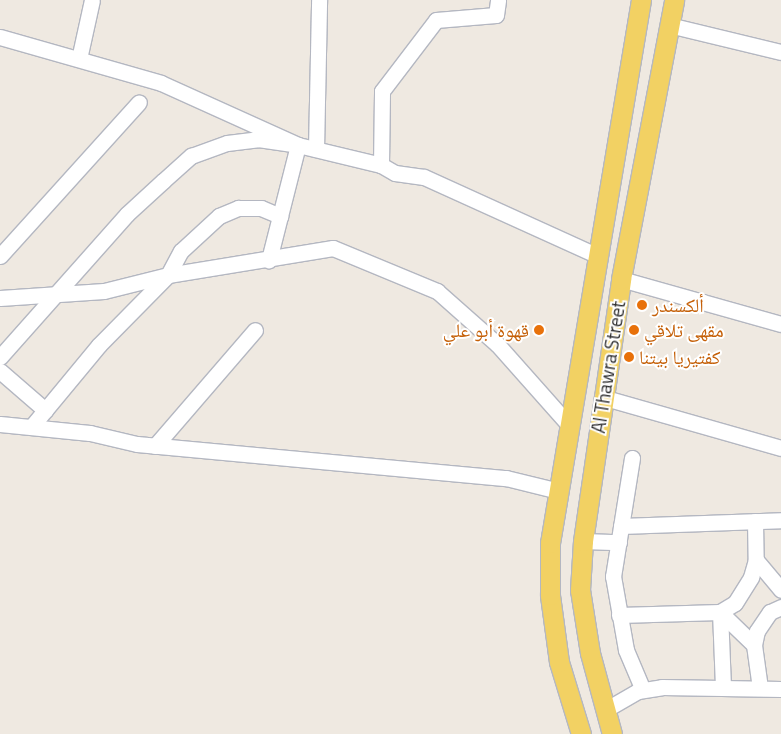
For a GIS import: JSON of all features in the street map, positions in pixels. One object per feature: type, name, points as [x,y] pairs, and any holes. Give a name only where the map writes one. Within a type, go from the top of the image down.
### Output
[{"type":"main road","name":"Al Thawra Street","points":[[581,734],[558,662],[550,595],[550,543],[641,0]]},
{"type":"main road","name":"Al Thawra Street","points":[[612,734],[605,710],[580,590],[583,541],[602,397],[674,0]]},
{"type":"street","points":[[79,59],[92,0]]},
{"type":"street","points":[[316,149],[320,0]]},
{"type":"street","points":[[381,165],[382,91],[436,20],[496,15],[498,0]]},
{"type":"street","points":[[669,25],[781,52]]},
{"type":"street","points":[[0,37],[161,82],[298,146]]},
{"type":"street","points":[[0,256],[139,102]]},
{"type":"street","points":[[0,357],[127,214],[192,156],[228,143],[258,139],[316,149],[381,165],[395,173],[424,177],[598,256]]},
{"type":"street","points":[[268,260],[298,146]]},
{"type":"street","points":[[32,426],[111,332],[168,275],[181,251],[219,216],[238,208],[260,208],[280,216]]},
{"type":"street","points":[[2,297],[104,292],[168,275],[333,248],[437,291],[497,344],[569,425]]},
{"type":"street","points":[[622,279],[781,324]]},
{"type":"street","points":[[155,446],[255,330]]},
{"type":"street","points":[[0,370],[45,410]]},
{"type":"street","points":[[602,397],[781,448]]},
{"type":"street","points":[[0,424],[32,426],[155,446],[506,478],[559,491]]},
{"type":"street","points":[[632,458],[614,576],[626,650],[643,690]]},
{"type":"street","points":[[621,526],[781,520]]},
{"type":"street","points":[[619,616],[720,612],[739,598],[756,560],[755,521]]},
{"type":"street","points":[[583,541],[619,542]]},
{"type":"street","points":[[756,560],[781,590]]},
{"type":"street","points":[[760,688],[754,645],[764,618],[781,607]]},
{"type":"street","points":[[720,612],[754,645]]},
{"type":"street","points":[[720,612],[723,688]]},
{"type":"street","points":[[605,710],[643,690],[781,689]]},
{"type":"place","name":"ألكسندر","points":[[642,305]]},
{"type":"place","name":"قهوة أبو علي","points":[[539,330]]},
{"type":"place","name":"مقهى تلاقي","points":[[634,330]]},
{"type":"place","name":"كفتيريا بيتنا","points":[[629,357]]}]
